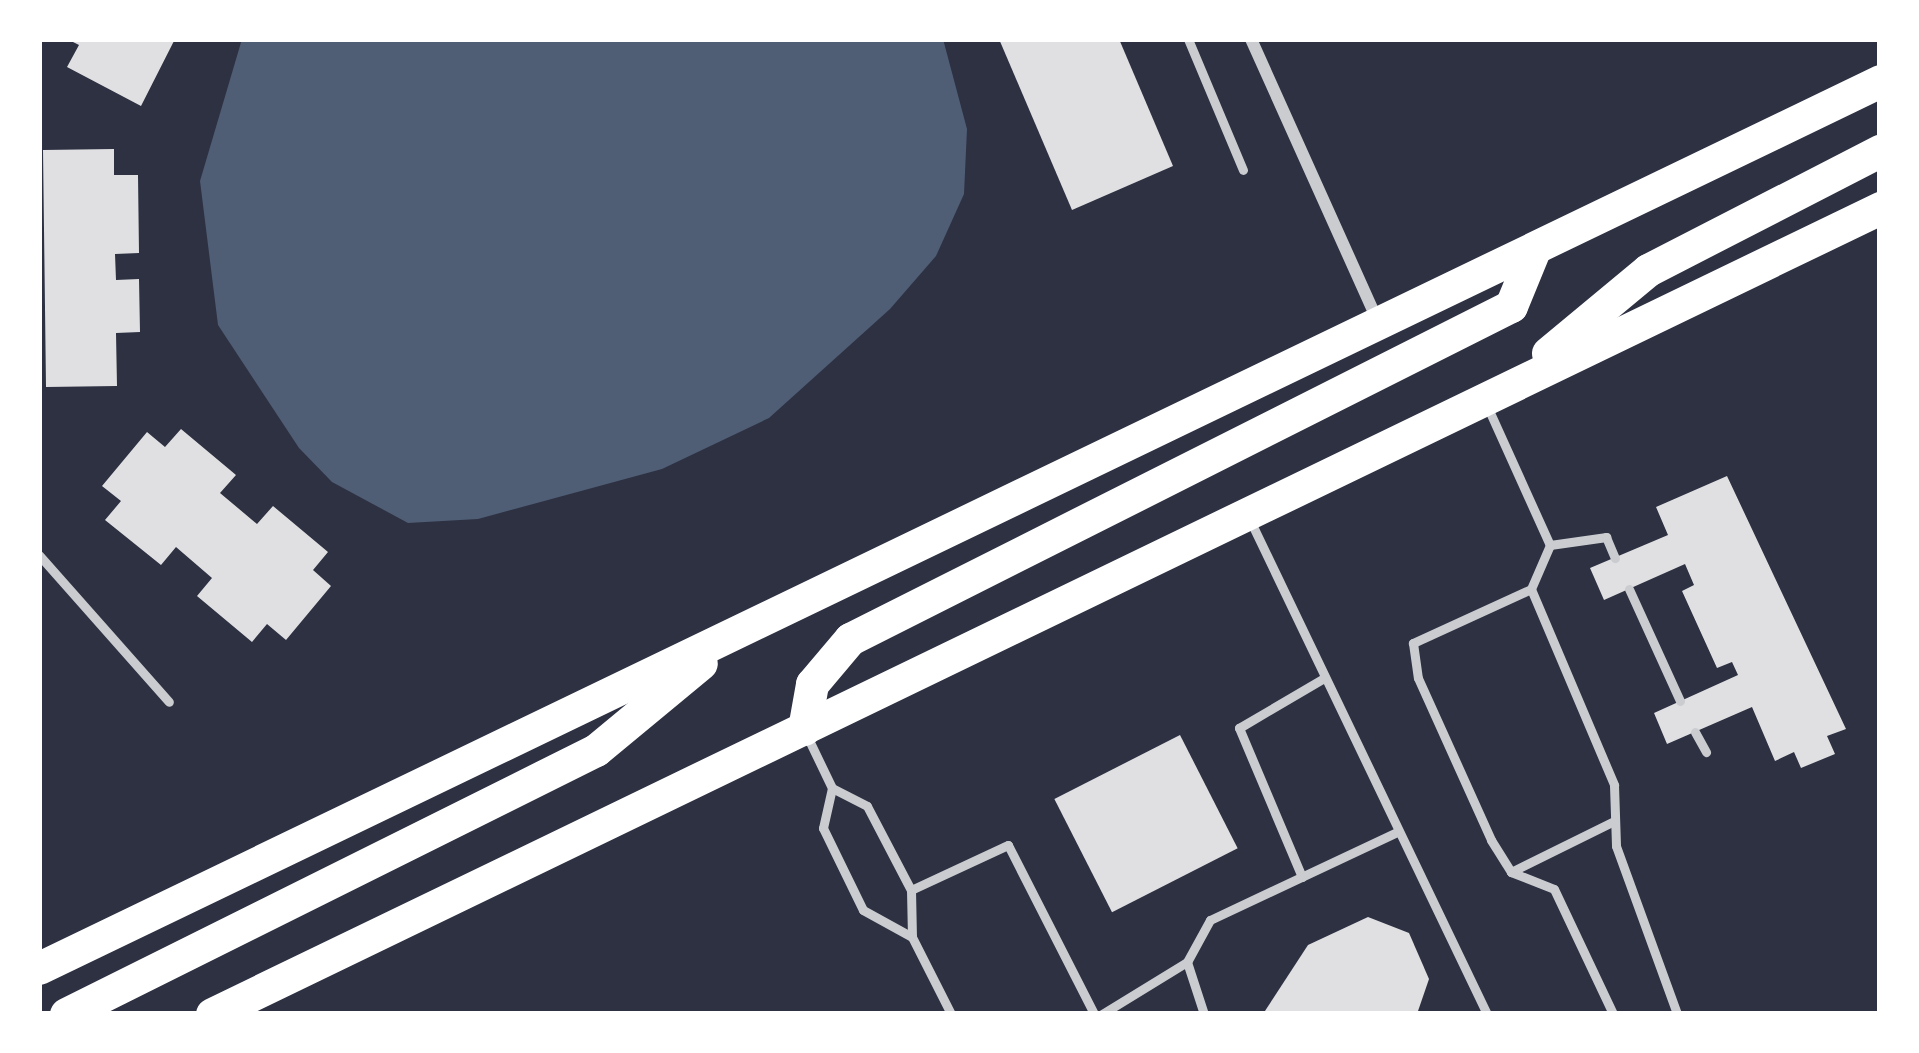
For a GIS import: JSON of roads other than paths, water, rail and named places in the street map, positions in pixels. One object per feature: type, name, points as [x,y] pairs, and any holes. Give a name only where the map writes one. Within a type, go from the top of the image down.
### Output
[{"type":"highway","points":[[39,968],[1880,81]]},
{"type":"highway","points":[[1497,391],[1648,270],[1880,151]]},
{"type":"highway","points":[[212,1014],[1880,208]]},
{"type":"highway","points":[[804,729],[818,672],[850,639],[1511,306],[1534,250]]},
{"type":"highway","points":[[66,1014],[596,750],[740,631]]},
{"type":"street","points":[[1251,39],[1378,321]]},
{"type":"lane","points":[[1188,39],[1243,170]]},
{"type":"lane","points":[[1497,391],[1550,544],[1531,589],[1413,643],[1418,678],[1511,872],[1554,890],[1613,1014]]},
{"type":"lane","points":[[1246,513],[1487,1014]]},
{"type":"lane","points":[[1550,544],[1606,537],[1615,558]]},
{"type":"lane","points":[[39,554],[169,702]]},
{"type":"lane","points":[[1531,589],[1614,785],[1615,821],[1677,1014]]},
{"type":"lane","points":[[1629,589],[1681,701]]},
{"type":"lane","points":[[1302,878],[1239,728],[1324,678]]},
{"type":"lane","points":[[804,729],[832,788],[824,828],[862,910],[913,937]]},
{"type":"lane","points":[[1696,732],[1706,752]]},
{"type":"lane","points":[[832,788],[867,806],[911,890],[913,937],[951,1014]]},
{"type":"lane","points":[[1511,872],[1615,821]]},
{"type":"lane","points":[[911,890],[1008,845],[1098,1014],[1187,962],[1210,920],[1397,832]]},
{"type":"lane","points":[[1187,962],[1204,1014]]},
{"type":"water","points":[[242,39],[943,39],[967,129],[964,194],[936,256],[890,309],[769,418],[662,469],[478,519],[408,523],[332,482],[299,448],[218,325],[200,181]]}]
